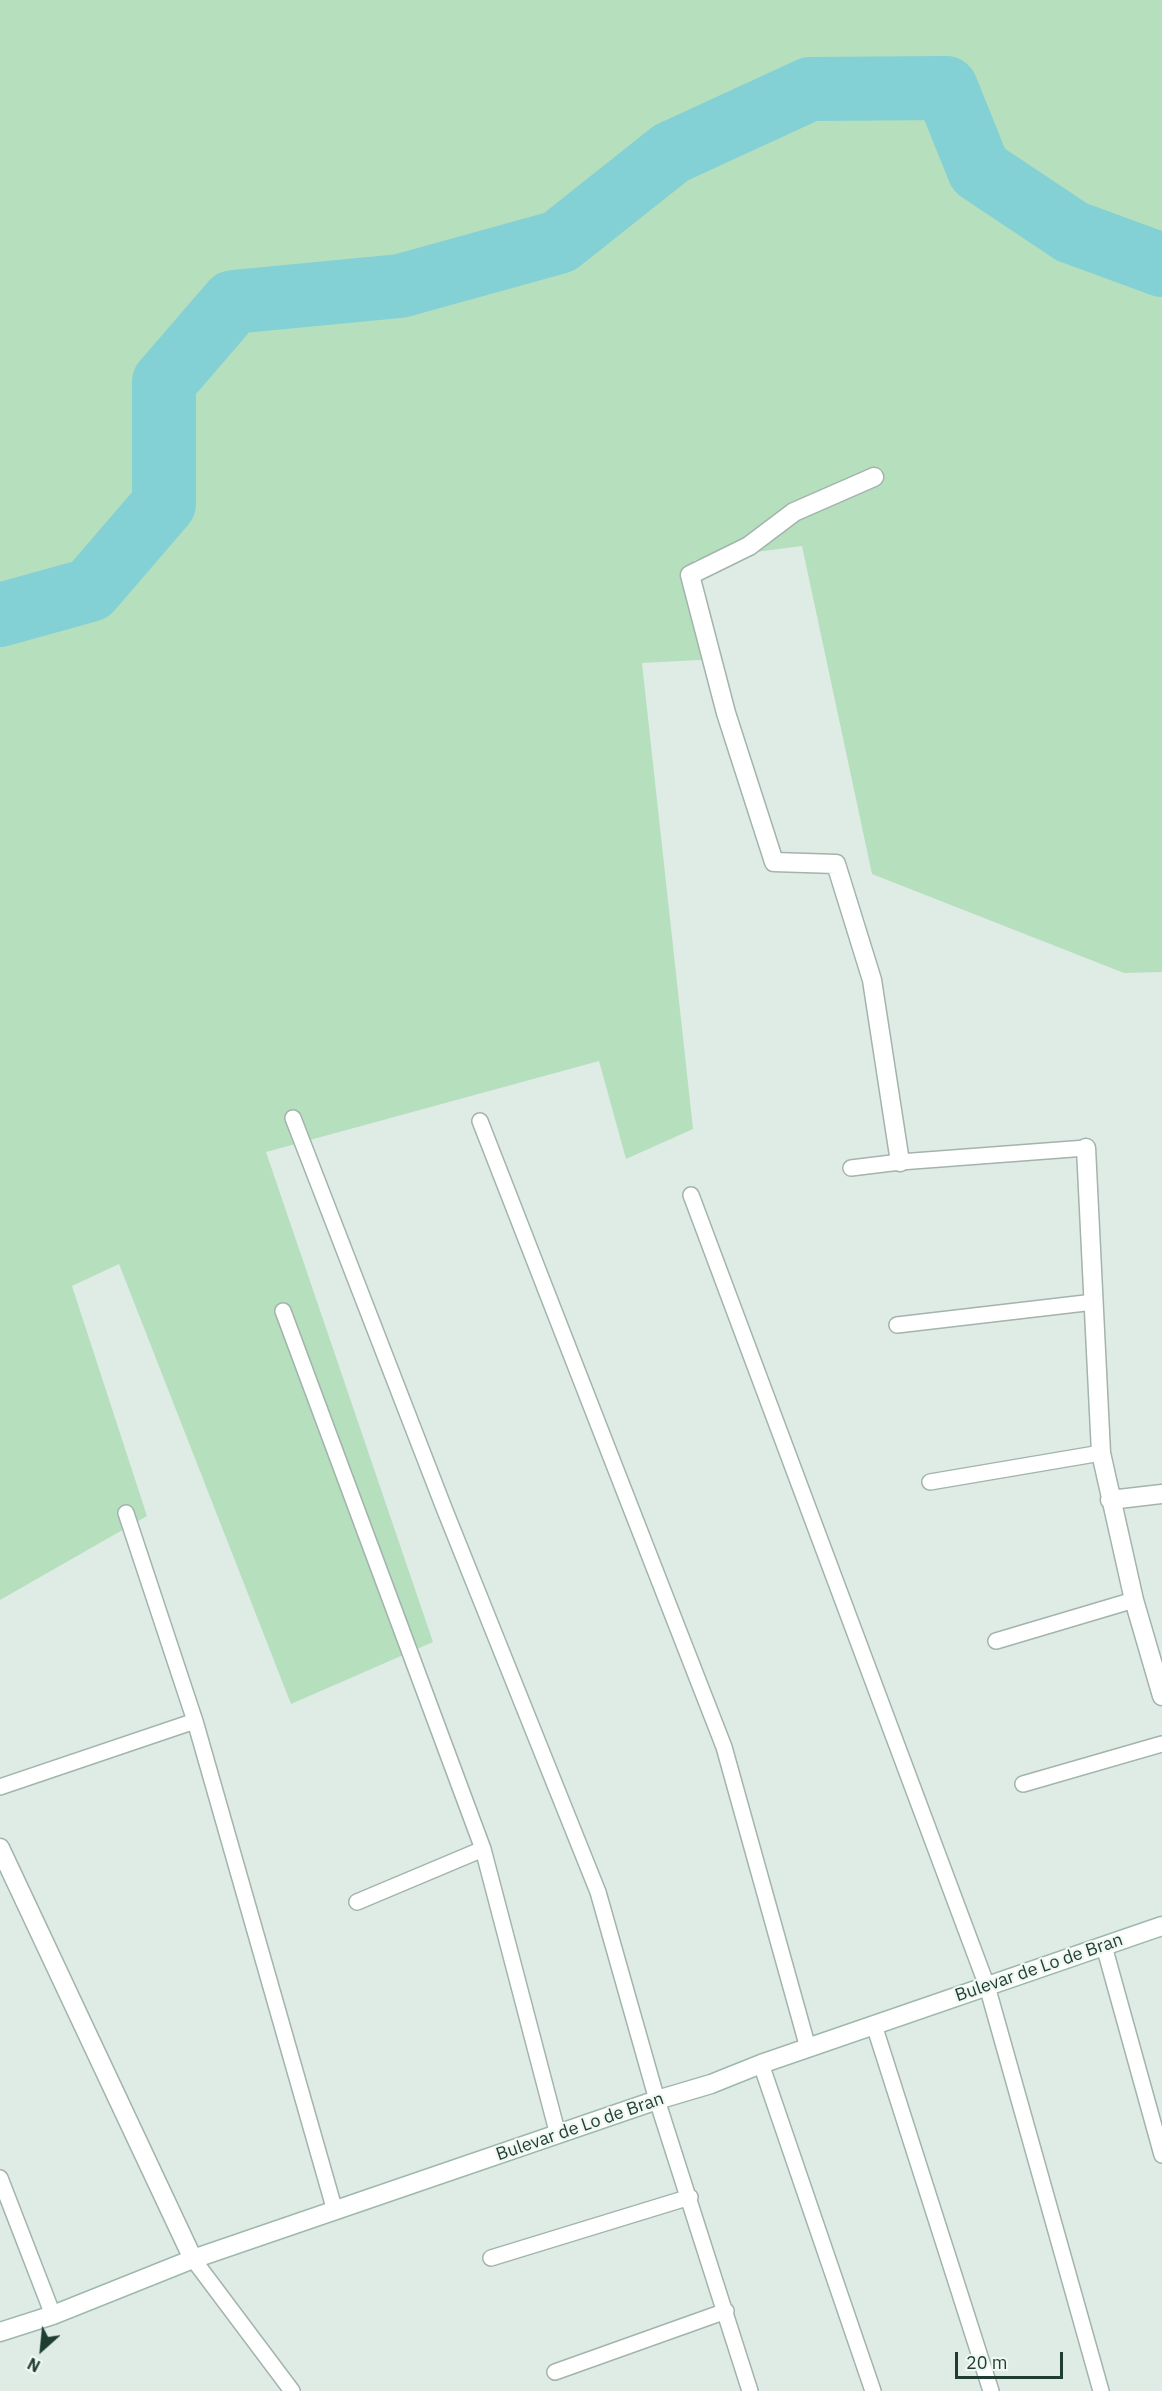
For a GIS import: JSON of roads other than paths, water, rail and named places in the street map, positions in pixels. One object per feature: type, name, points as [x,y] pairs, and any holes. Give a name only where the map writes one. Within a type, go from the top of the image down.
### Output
[{"type":"street","points":[[874,477],[795,512],[749,546],[690,576],[726,713],[774,862],[836,864],[872,980],[900,1162]]},
{"type":"street","points":[[1086,1148],[1101,1453],[1134,1600],[1162,1696]]},
{"type":"street","points":[[1110,1500],[1162,1494]]},
{"type":"street","points":[[0,1848],[193,2259]]},
{"type":"street","name":"Bulevar de Lo de Bran","points":[[0,2332],[53,2314],[193,2259],[657,2100],[711,2084],[761,2064],[1162,1926]]},
{"type":"lane","points":[[293,1119],[444,1508],[598,1892],[657,2100],[690,2197],[750,2391]]},
{"type":"lane","points":[[480,1121],[724,1747],[808,2048]]},
{"type":"lane","points":[[850,1168],[1086,1148]]},
{"type":"lane","points":[[691,1195],[987,1986],[1101,2391]]},
{"type":"lane","points":[[897,1325],[1094,1302]]},
{"type":"lane","points":[[283,1311],[483,1849],[558,2135]]},
{"type":"lane","points":[[930,1482],[1101,1453]]},
{"type":"lane","points":[[126,1513],[195,1721],[335,2211]]},
{"type":"lane","points":[[996,1641],[1134,1600]]},
{"type":"lane","points":[[0,1787],[195,1721]]},
{"type":"lane","points":[[1023,1784],[1162,1744]]},
{"type":"lane","points":[[357,1902],[483,1849]]},
{"type":"lane","points":[[1104,1946],[1162,2155]]},
{"type":"lane","points":[[874,2025],[991,2391]]},
{"type":"lane","points":[[761,2064],[873,2391]]},
{"type":"lane","points":[[0,2178],[53,2314]]},
{"type":"lane","points":[[491,2258],[690,2197]]},
{"type":"lane","points":[[193,2259],[292,2391]]},
{"type":"lane","points":[[555,2372],[726,2311]]},
{"type":"waterway","points":[[0,615],[90,590],[164,504],[164,382],[233,302],[400,286],[559,242],[671,153],[810,89],[946,88],[979,170],[1072,232],[1162,265]]}]
